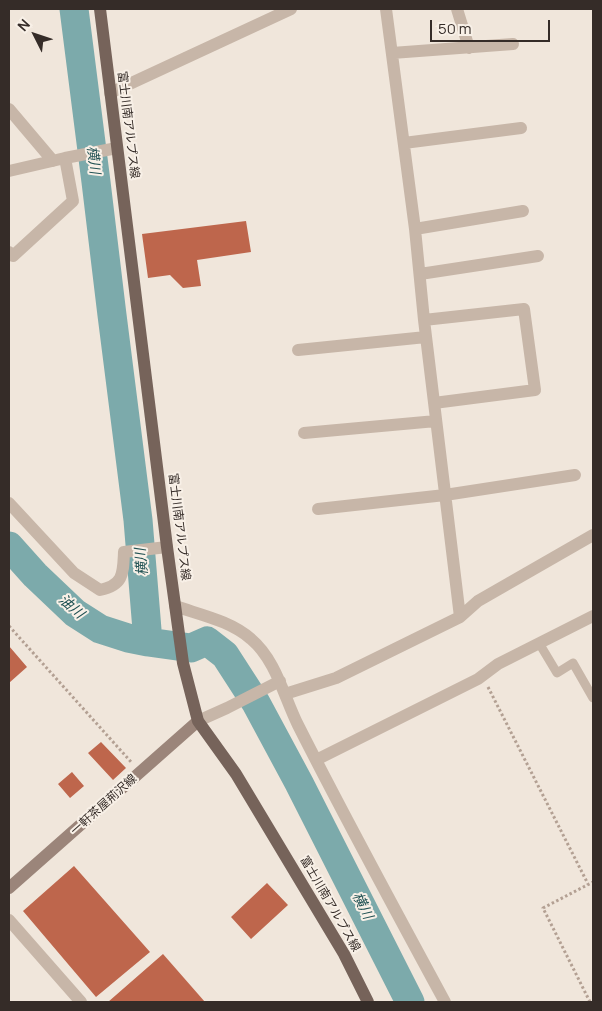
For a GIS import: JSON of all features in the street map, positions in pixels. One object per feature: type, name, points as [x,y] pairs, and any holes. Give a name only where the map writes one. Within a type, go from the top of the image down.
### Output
[{"type":"main road","name":"富士川南アルプス線","points":[[100,9],[110,93],[111,149],[183,663],[188,684],[198,721],[236,774],[344,954],[368,1002]]},
{"type":"main road","name":"一軒茶屋荊沢線","points":[[9,888],[198,721]]},
{"type":"street","points":[[110,93],[292,9]]},
{"type":"street","points":[[386,9],[415,229],[426,338],[460,617]]},
{"type":"street","points":[[456,9],[469,48]]},
{"type":"street","points":[[392,54],[513,44]]},
{"type":"street","points":[[9,109],[59,159],[73,201],[13,256],[9,252]]},
{"type":"street","points":[[404,143],[521,128]]},
{"type":"street","points":[[9,171],[111,149]]},
{"type":"street","points":[[415,229],[523,211]]},
{"type":"street","points":[[420,274],[538,256]]},
{"type":"street","points":[[424,320],[524,309],[535,390],[434,403]]},
{"type":"street","points":[[298,350],[426,338]]},
{"type":"street","points":[[304,433],[436,421]]},
{"type":"street","points":[[318,509],[445,494],[575,475]]},
{"type":"street","points":[[9,503],[74,572],[100,590],[115,585],[122,576],[124,552],[168,547]]},
{"type":"street","points":[[285,694],[336,678],[460,617],[478,601],[593,535]]},
{"type":"street","points":[[176,606],[238,630],[252,639],[263,652],[276,683],[285,694],[296,722],[445,1002]]},
{"type":"street","points":[[316,760],[478,678],[498,664],[593,616]]},
{"type":"street","points":[[198,721],[276,683]]},
{"type":"street","points":[[9,920],[81,1002]]},
{"type":"lane","points":[[539,643],[557,673],[573,663],[593,698]]},
{"type":"path","points":[[9,626],[140,772]]},
{"type":"path","points":[[478,678],[487,685],[588,884]]},
{"type":"path","points":[[590,1002],[543,908],[593,882]]},
{"type":"building","points":[[246,221],[251,252],[197,260],[201,286],[183,288],[170,275],[148,278],[142,234]]},
{"type":"building","points":[[9,646],[27,667],[9,683]]},
{"type":"building","points":[[101,742],[126,768],[113,780],[88,753]]},
{"type":"building","points":[[72,772],[84,786],[70,798],[58,784]]},
{"type":"building","points":[[74,866],[150,952],[96,997],[23,911]]},
{"type":"building","points":[[267,883],[288,905],[251,939],[231,917]]},
{"type":"building","points":[[163,954],[205,1002],[108,1002]]},
{"type":"waterway","name":"横川","points":[[74,9],[138,520],[148,642]]},
{"type":"waterway","name":"横川","points":[[9,546],[35,575],[75,613],[100,629],[128,638],[191,648],[207,641],[225,655],[256,703],[299,783],[410,1002]]},
{"type":"water label","name":"油川","points":[[71,607]]}]
